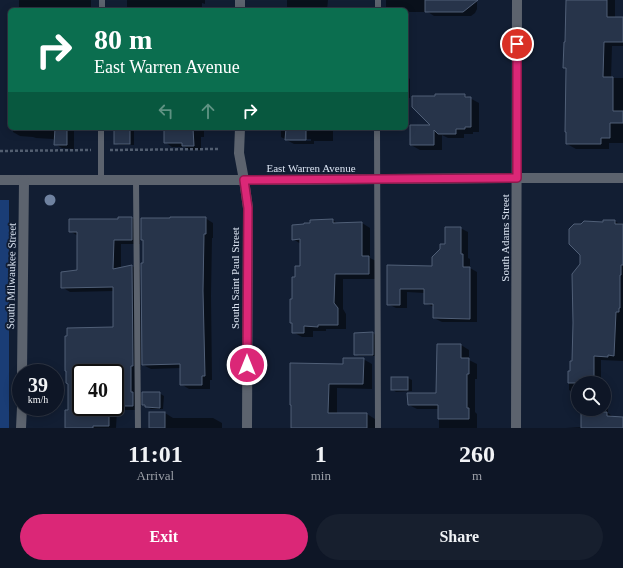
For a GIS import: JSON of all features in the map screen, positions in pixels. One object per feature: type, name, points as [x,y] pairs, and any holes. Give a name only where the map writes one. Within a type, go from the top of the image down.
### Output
[{"type":"street","name":"South Adams Street","points":[[516,428],[517,0]]},
{"type":"street","name":"South Saint Paul Street","points":[[240,130],[240,153],[248,208],[247,428]]},
{"type":"street","name":"East Warren Avenue","points":[[0,180],[623,178]]},
{"type":"street","name":"South Milwaukee Street","points":[[22,364],[24,180]]},
{"type":"street","points":[[22,416],[22,428]]},
{"type":"lane","points":[[101,130],[101,180]]},
{"type":"lane","points":[[377,130],[378,428]]},
{"type":"lane","points":[[136,180],[138,428]]},
{"type":"shaded area","points":[[0,200],[9,200],[9,428],[0,428]]},
{"type":"building","points":[[425,0],[478,0],[463,12],[425,12]]},
{"type":"building","points":[[566,0],[607,0],[607,17],[623,17],[623,42],[604,42],[603,77],[613,77],[613,111],[623,111],[623,123],[610,123],[610,138],[601,138],[601,144],[566,144],[566,68],[563,68]]},
{"type":"building","points":[[435,94],[465,94],[465,97],[471,97],[471,127],[456,129],[456,134],[438,134],[434,130],[434,145],[410,145],[410,125],[430,125],[412,107],[412,96],[435,96]]},
{"type":"building","points":[[55,130],[67,130],[67,145],[54,145]]},
{"type":"building","points":[[114,130],[130,130],[130,144],[114,144]]},
{"type":"building","points":[[164,130],[193,130],[194,146],[182,146],[182,143],[164,143]]},
{"type":"building","points":[[286,130],[306,130],[306,140],[285,140]]},
{"type":"building","points":[[118,217],[132,217],[132,240],[114,240],[113,269],[132,265],[133,366],[131,366],[131,392],[133,392],[133,406],[124,406],[124,364],[72,364],[72,416],[109,416],[109,426],[93,426],[93,428],[65,428],[65,410],[68,410],[68,384],[66,383],[65,371],[65,336],[67,336],[67,328],[113,327],[113,287],[61,288],[61,272],[77,270],[77,232],[69,232],[69,219],[118,219]]},
{"type":"building","points":[[206,217],[206,234],[204,234],[203,291],[205,376],[202,376],[202,385],[180,385],[180,364],[142,365],[141,263],[143,263],[143,240],[141,240],[141,218]]},
{"type":"building","points":[[333,219],[333,223],[362,222],[362,256],[369,256],[369,274],[335,274],[334,303],[338,308],[338,325],[318,325],[318,327],[304,326],[304,333],[292,333],[292,323],[290,323],[290,299],[292,299],[292,277],[295,277],[295,266],[300,266],[300,239],[292,240],[292,225],[310,223],[310,220]]},
{"type":"building","points":[[603,220],[615,220],[615,224],[623,224],[623,265],[621,265],[620,275],[620,308],[619,312],[616,312],[614,356],[594,356],[594,376],[571,376],[571,383],[568,383],[568,371],[570,371],[570,361],[572,361],[572,274],[580,264],[580,255],[569,244],[569,229],[574,224],[581,224],[584,221],[603,222]]},
{"type":"building","points":[[445,227],[461,227],[461,254],[463,254],[463,267],[470,267],[470,319],[433,318],[433,304],[424,304],[424,289],[400,289],[400,305],[387,305],[387,265],[432,266],[432,257],[440,249],[440,244],[445,244]]},
{"type":"building","points":[[373,332],[373,355],[354,355],[354,333]]},
{"type":"building","points":[[437,344],[461,344],[461,358],[469,358],[469,374],[467,374],[467,408],[469,408],[469,419],[438,419],[438,405],[408,405],[407,393],[436,393]]},
{"type":"building","points":[[343,358],[364,358],[363,384],[329,384],[328,413],[367,413],[367,428],[291,428],[290,363],[343,364]]},
{"type":"building","points":[[391,377],[408,377],[408,390],[391,390]]},
{"type":"building","points":[[142,392],[160,392],[160,408],[145,407],[145,405],[142,405]]},
{"type":"building","points":[[149,412],[165,412],[165,428],[149,428]]},
{"type":"building","points":[[581,416],[623,417],[623,428],[581,428]]},
{"type":"route","points":[[247,365],[248,208],[244,180],[517,178],[517,44]]}]
